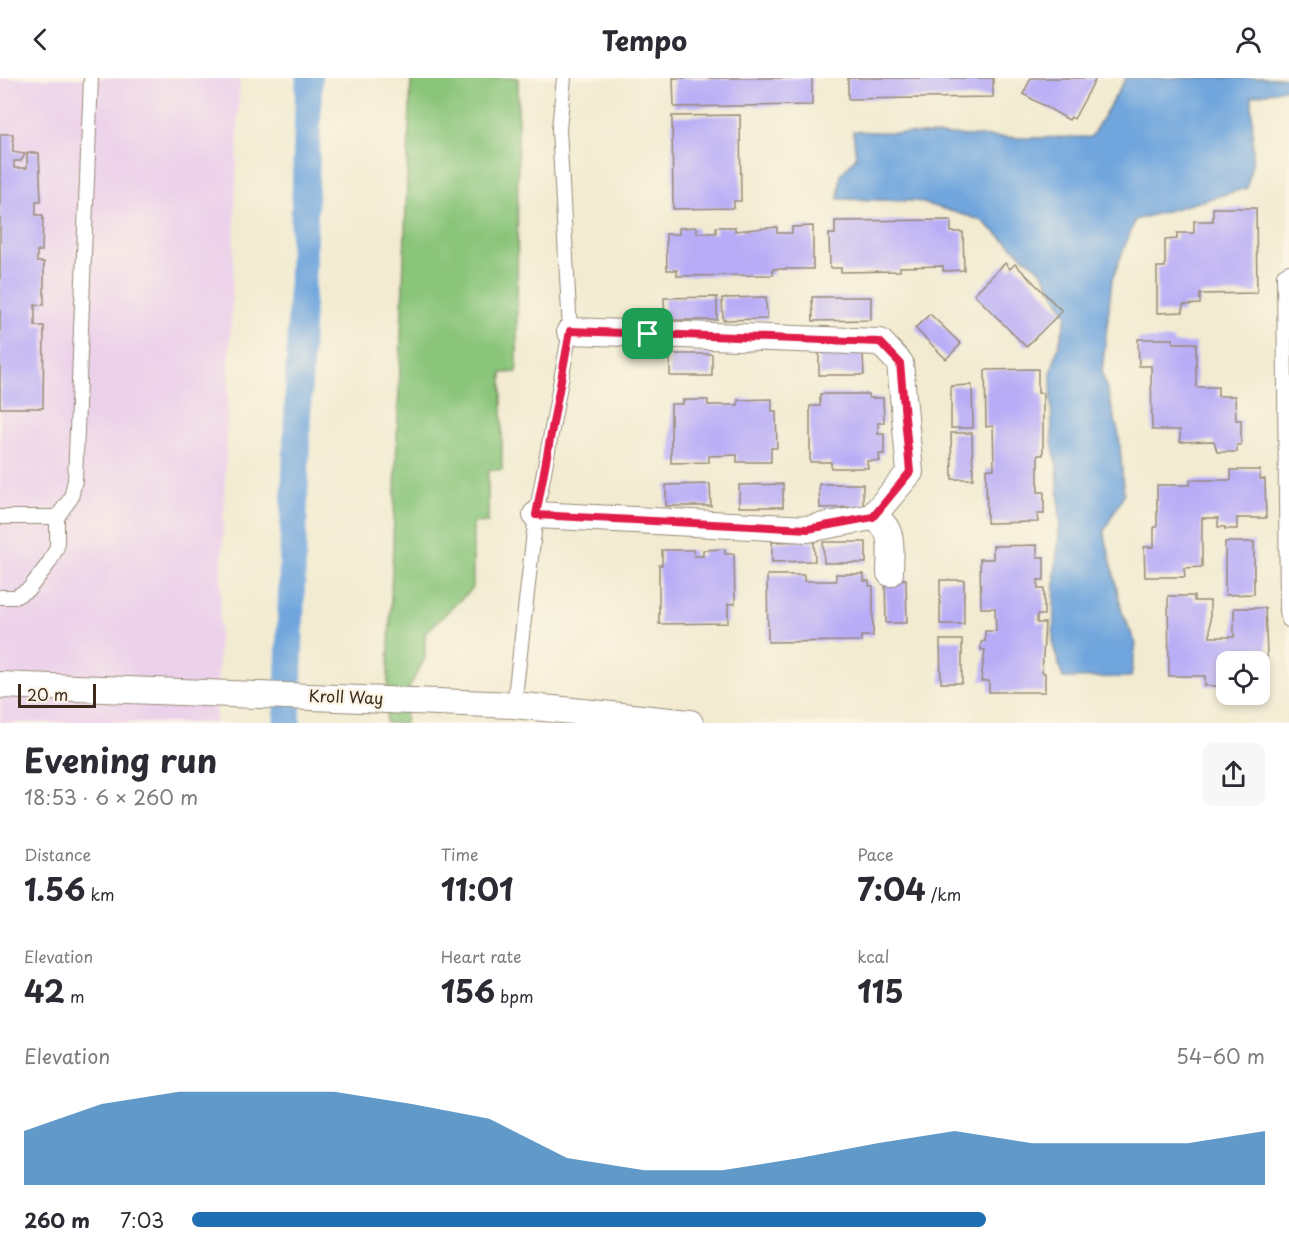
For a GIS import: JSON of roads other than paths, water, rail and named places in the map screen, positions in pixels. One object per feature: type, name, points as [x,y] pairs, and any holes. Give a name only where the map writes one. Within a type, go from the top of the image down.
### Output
[{"type":"street","points":[[570,331],[880,342],[900,363],[910,472],[873,517]]},
{"type":"street","points":[[536,515],[808,529],[873,517],[881,520],[890,533],[890,573]]},
{"type":"street","name":"Kroll Way","points":[[0,685],[330,696],[514,705],[690,723]]},
{"type":"lane","points":[[0,597],[15,597],[29,589],[49,563],[57,547],[57,518],[71,498],[75,480],[91,78]]},
{"type":"lane","points":[[514,705],[536,515],[570,331],[558,129],[564,78]]},
{"type":"lane","points":[[1289,272],[1284,275],[1287,611],[1289,620]]},
{"type":"lane","points":[[0,517],[57,518]]},
{"type":"water","points":[[1126,78],[1289,78],[1289,88],[1252,96],[1253,158],[1247,188],[1135,220],[1112,280],[1102,372],[1119,435],[1124,494],[1104,531],[1122,612],[1136,644],[1131,677],[1063,678],[1053,645],[1055,572],[1060,525],[1057,466],[1052,443],[1051,373],[1067,315],[1042,272],[981,220],[916,201],[838,199],[841,174],[856,157],[853,131],[1022,138],[1091,137]]},
{"type":"waterway","points":[[287,723],[309,78]]}]
